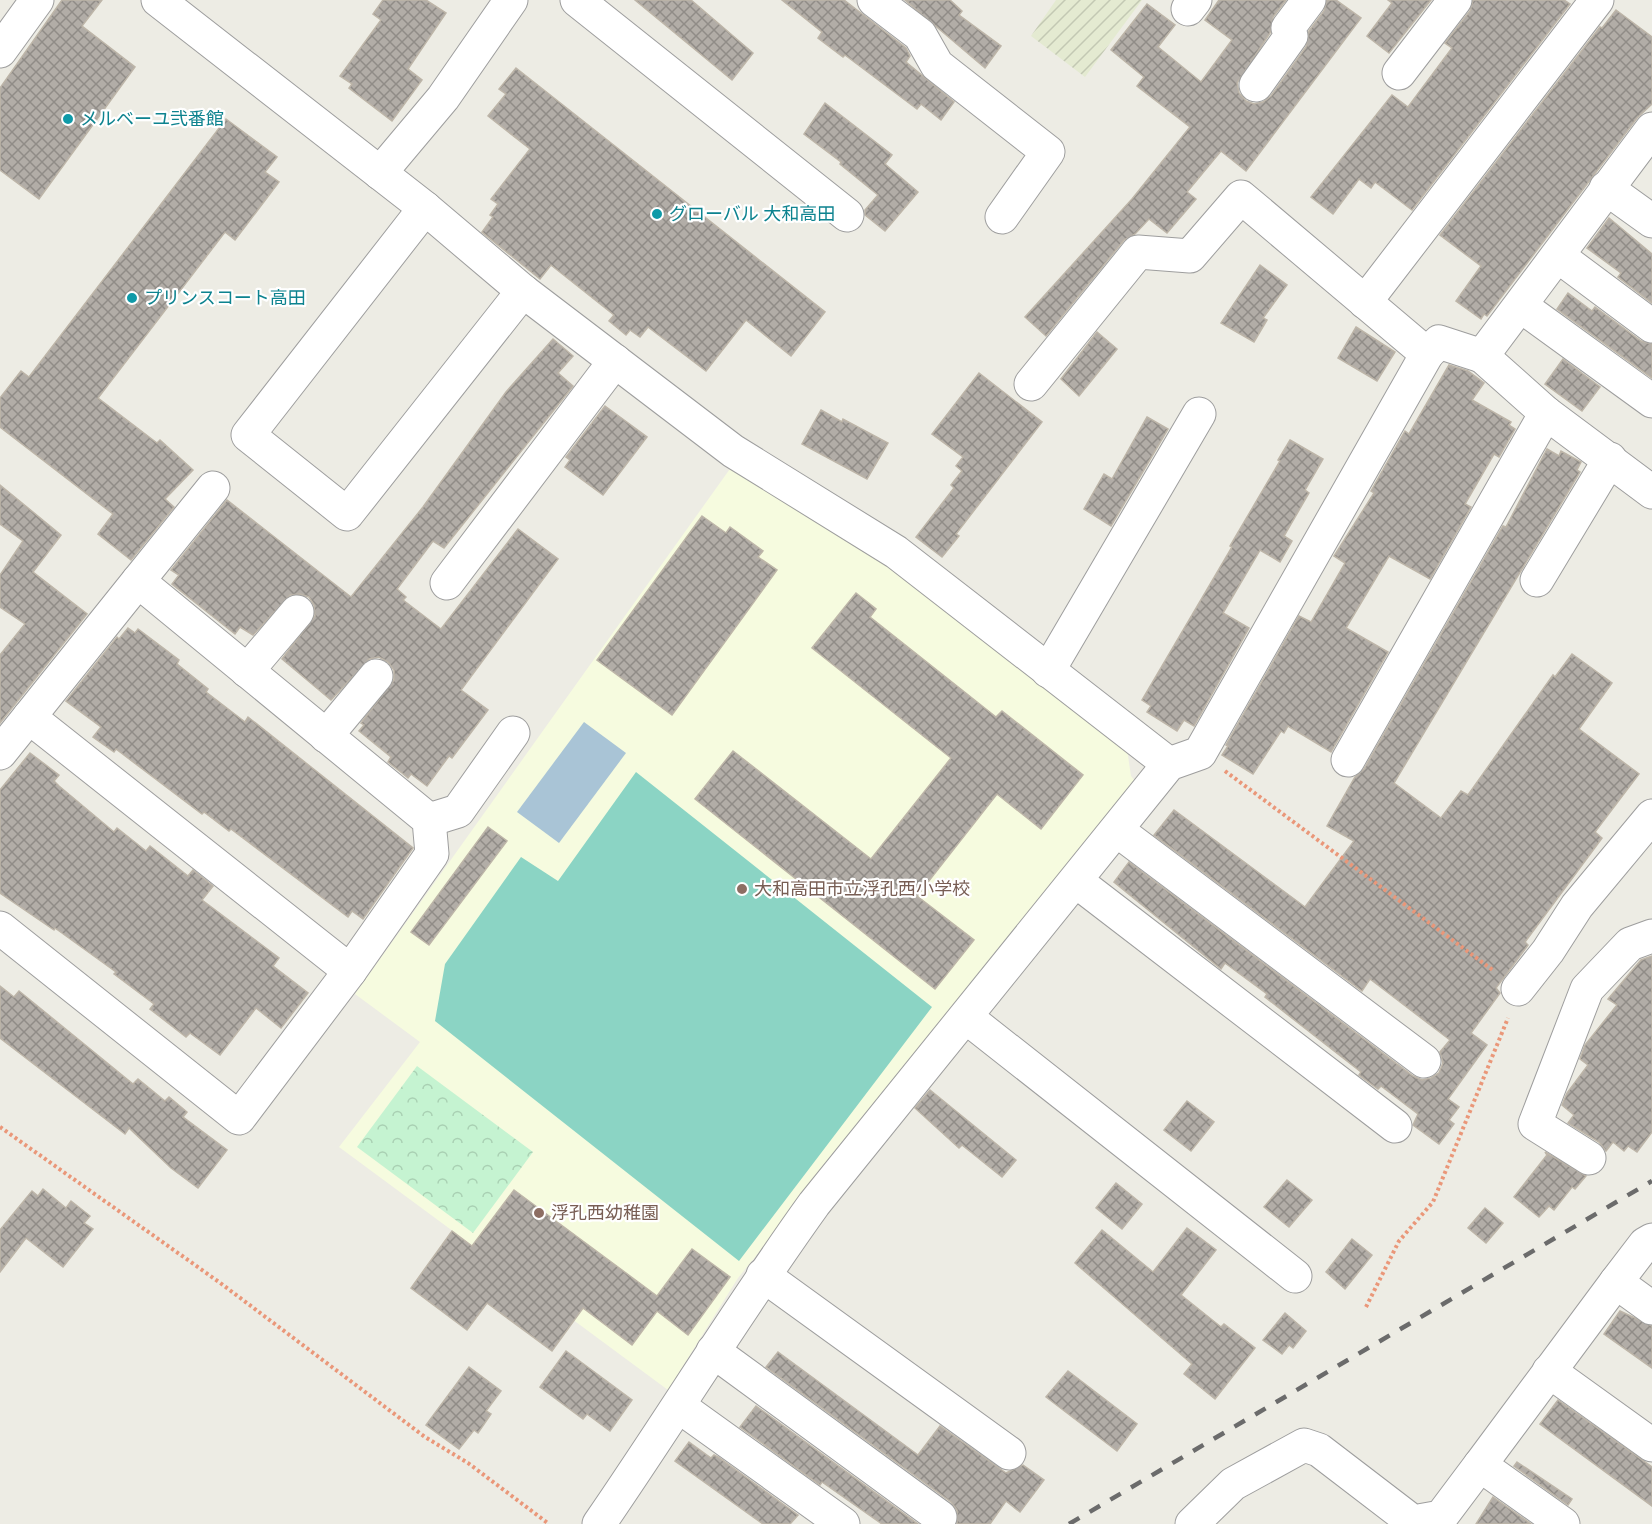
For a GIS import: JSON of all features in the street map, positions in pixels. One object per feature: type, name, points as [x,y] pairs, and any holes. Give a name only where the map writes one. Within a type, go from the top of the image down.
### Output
[{"type":"street","points":[[0,51],[37,0]]},
{"type":"street","points":[[158,0],[425,208],[523,291],[733,451],[896,552],[1169,764]]},
{"type":"street","points":[[380,173],[442,98],[511,0]]},
{"type":"street","points":[[577,0],[848,215]]},
{"type":"street","points":[[874,0],[920,35],[937,65],[1047,152],[1002,217]]},
{"type":"street","points":[[1257,84],[1291,36],[1288,28],[1309,0]]},
{"type":"street","points":[[1399,73],[1455,0]]},
{"type":"street","points":[[1365,302],[1597,0]]},
{"type":"street","points":[[1482,356],[1652,129]]},
{"type":"street","points":[[1606,188],[1652,221]]},
{"type":"street","points":[[1031,384],[1138,252],[1190,256],[1240,197],[1427,354]]},
{"type":"street","points":[[425,208],[248,435],[347,514],[523,291]]},
{"type":"street","points":[[1558,256],[1652,326]]},
{"type":"street","points":[[1521,306],[1652,401]]},
{"type":"street","points":[[599,1524],[680,1407],[713,1351],[763,1275],[814,1204],[1118,831],[1169,764],[1200,753],[1427,354],[1439,342],[1482,356],[1546,413],[1652,492]]},
{"type":"street","points":[[447,583],[615,361]]},
{"type":"street","points":[[1347,760],[1546,413]]},
{"type":"street","points":[[1048,671],[1199,414]]},
{"type":"street","points":[[1538,580],[1610,459]]},
{"type":"street","points":[[0,753],[213,488]]},
{"type":"street","points":[[0,928],[238,1118],[350,971],[432,854],[429,820],[138,582]]},
{"type":"street","points":[[247,671],[297,612]]},
{"type":"street","points":[[326,736],[376,676]]},
{"type":"street","points":[[29,717],[350,971]]},
{"type":"street","points":[[429,820],[458,811],[513,733]]},
{"type":"street","points":[[1518,989],[1548,951],[1577,906],[1652,816]]},
{"type":"street","points":[[1118,831],[1424,1061]]},
{"type":"street","points":[[1076,881],[1395,1126]]},
{"type":"street","points":[[1589,1158],[1535,1124],[1587,989],[1630,944],[1652,936]]},
{"type":"street","points":[[966,1017],[1295,1276]]},
{"type":"street","points":[[1191,1524],[1233,1484],[1304,1446],[1319,1450],[1413,1521],[1441,1517],[1616,1282],[1645,1244],[1652,1239]]},
{"type":"street","points":[[763,1275],[1009,1453]]},
{"type":"street","points":[[1616,1282],[1652,1308]]},
{"type":"street","points":[[713,1351],[940,1517]]},
{"type":"street","points":[[1549,1371],[1652,1445]]},
{"type":"street","points":[[680,1407],[843,1524]]},
{"type":"street","points":[[1480,1465],[1563,1524]]},
{"type":"path","points":[[1200,753],[1518,989],[1470,1115],[1433,1202],[1399,1241],[1366,1306]]},
{"type":"path","points":[[0,1127],[219,1282],[425,1437],[468,1462],[549,1524]]},
{"type":"shaded area","points":[[1056,0],[1142,0],[1085,77],[1031,36]]},
{"type":"shaded area","name":"大和高田市立浮孔西小学校","points":[[732,466],[879,555],[1127,749],[1131,776],[1138,785],[738,1278],[668,1390],[339,1147],[420,1042],[355,994]]},
{"type":"shaded area","points":[[584,722],[626,753],[559,843],[517,812]]},
{"type":"shaded area","points":[[636,772],[932,1007],[739,1261],[435,1021],[445,964],[521,857],[558,881]]},
{"type":"green space","points":[[417,1066],[533,1152],[473,1233],[357,1147]]},
{"type":"building","points":[[62,0],[102,0],[82,26],[135,67],[39,199],[0,170],[0,88]]},
{"type":"building","points":[[383,0],[426,0],[446,13],[408,69],[422,80],[392,121],[349,88],[352,84],[340,76],[381,20],[373,14]]},
{"type":"building","points":[[635,0],[691,0],[753,53],[732,80]]},
{"type":"building","points":[[782,0],[844,0],[906,48],[910,56],[906,62],[954,102],[941,120],[921,104],[917,109],[845,55],[843,57],[818,38],[822,32]]},
{"type":"building","points":[[905,0],[950,0],[962,11],[959,15],[1001,46],[985,68]]},
{"type":"building","points":[[1219,0],[1286,0],[1273,17],[1270,33],[1237,83],[1239,93],[1246,101],[1254,104],[1263,102],[1271,96],[1306,47],[1309,31],[1324,11],[1327,0],[1336,0],[1361,18],[1246,171],[1221,151],[1187,192],[1196,199],[1167,233],[1149,219],[1135,234],[1124,240],[1046,336],[1025,317],[1132,199],[1190,127],[1137,86],[1144,77],[1111,50],[1147,4],[1175,25],[1158,47],[1201,82],[1232,40],[1205,20]]},
{"type":"building","points":[[1388,0],[1431,0],[1389,53],[1367,36],[1392,3]]},
{"type":"building","points":[[1473,0],[1564,0],[1570,4],[1412,210],[1375,182],[1371,188],[1359,179],[1333,214],[1311,197],[1392,95],[1408,107],[1452,48],[1445,43],[1470,11]]},
{"type":"building","points":[[1616,10],[1652,37],[1652,104],[1637,118],[1487,316],[1484,314],[1481,319],[1456,301],[1481,266],[1440,235],[1600,27],[1602,28]]},
{"type":"building","points":[[516,68],[825,312],[791,356],[746,320],[706,371],[648,327],[640,337],[630,330],[626,335],[609,321],[614,315],[551,265],[540,279],[482,232],[493,217],[490,215],[498,204],[491,199],[530,149],[488,116],[506,94],[499,89]]},
{"type":"building","points":[[825,103],[892,155],[885,164],[918,192],[885,231],[865,215],[865,210],[878,195],[840,164],[841,162],[804,134]]},
{"type":"building","name":"プリンスコート高田","points":[[226,119],[277,157],[265,172],[279,182],[235,240],[225,232],[98,398],[157,443],[160,440],[193,470],[165,499],[174,507],[131,560],[98,534],[113,514],[0,427],[0,398],[21,371],[29,377]]},
{"type":"building","points":[[1609,218],[1652,254],[1652,303],[1618,277],[1621,273],[1587,248]]},
{"type":"building","points":[[1260,265],[1287,285],[1263,318],[1267,320],[1254,342],[1221,323]]},
{"type":"building","points":[[1568,293],[1592,311],[1595,307],[1641,341],[1652,344],[1652,378],[1557,309]]},
{"type":"building","points":[[1356,327],[1395,352],[1377,381],[1338,358]]},
{"type":"building","points":[[1097,332],[1117,349],[1079,396],[1061,379]]},
{"type":"building","points":[[553,339],[573,356],[558,373],[573,386],[444,548],[433,541],[397,589],[406,597],[403,600],[441,629],[518,529],[558,559],[461,690],[488,710],[452,758],[449,756],[427,786],[411,774],[408,778],[388,762],[391,757],[359,731],[364,725],[361,723],[394,680],[394,670],[388,662],[379,657],[369,659],[331,700],[282,659],[315,616],[314,605],[309,597],[300,594],[290,595],[253,635],[240,627],[235,634],[172,584],[179,575],[171,570],[227,500],[351,597],[423,507],[506,392]]},
{"type":"building","points":[[1563,359],[1600,387],[1582,411],[1545,384]]},
{"type":"building","points":[[1449,365],[1468,371],[1484,383],[1472,400],[1511,422],[1509,425],[1515,429],[1499,457],[1494,454],[1465,504],[1471,507],[1430,579],[1389,556],[1346,628],[1388,652],[1331,752],[1288,726],[1284,733],[1281,731],[1253,774],[1222,755],[1228,746],[1226,745],[1299,616],[1311,622],[1345,563],[1334,556],[1374,493],[1371,491],[1405,431],[1409,434]]},
{"type":"building","points":[[979,373],[1042,422],[956,534],[959,536],[942,557],[916,537],[954,488],[951,485],[962,471],[956,466],[963,457],[932,434]]},
{"type":"building","points":[[605,406],[647,437],[603,495],[565,467],[570,460],[566,457]]},
{"type":"building","points":[[821,410],[888,443],[867,479],[802,444]]},
{"type":"building","points":[[1147,417],[1168,429],[1111,526],[1084,509],[1104,474],[1112,479]]},
{"type":"building","points":[[1290,440],[1323,459],[1305,490],[1309,493],[1284,536],[1292,541],[1280,562],[1260,550],[1223,613],[1249,628],[1194,726],[1184,720],[1177,731],[1147,712],[1151,706],[1142,700],[1232,547],[1230,546]]},
{"type":"building","points":[[1547,449],[1559,456],[1561,451],[1581,462],[1577,470],[1580,472],[1394,783],[1441,818],[1461,791],[1468,795],[1553,675],[1555,677],[1572,654],[1612,683],[1579,729],[1639,774],[1595,832],[1602,838],[1525,942],[1528,945],[1496,988],[1500,993],[1471,1033],[1487,1045],[1448,1099],[1459,1107],[1449,1120],[1454,1124],[1439,1144],[1413,1125],[1418,1114],[1381,1086],[1378,1089],[1359,1075],[1361,1072],[1265,997],[1267,994],[1225,963],[1221,969],[1114,882],[1129,862],[1413,1076],[1422,1080],[1439,1073],[1443,1063],[1440,1052],[1450,1040],[1370,979],[1362,991],[1154,835],[1174,810],[1305,907],[1354,841],[1327,826],[1355,777],[1364,769],[1503,526],[1506,527]]},
{"type":"building","points":[[0,485],[61,535],[33,572],[87,614],[0,723],[0,655],[25,624],[0,607],[0,575],[23,541],[0,524]]},
{"type":"building","points":[[702,516],[726,533],[730,527],[763,551],[758,557],[777,570],[672,715],[597,660]]},
{"type":"building","points":[[856,593],[876,609],[870,617],[996,717],[1002,711],[1083,775],[1041,829],[997,794],[917,896],[974,940],[935,989],[695,799],[733,751],[871,859],[951,758],[812,648]]},
{"type":"building","points":[[128,628],[135,633],[138,629],[179,660],[177,664],[208,689],[206,692],[245,722],[248,717],[413,848],[363,919],[352,911],[348,917],[231,829],[229,831],[204,812],[202,814],[116,749],[114,752],[93,737],[101,727],[66,701],[117,637],[119,639]]},
{"type":"building","points":[[30,753],[59,775],[54,781],[59,786],[114,832],[117,828],[146,851],[150,846],[188,876],[193,870],[213,886],[202,900],[279,958],[273,966],[308,993],[281,1028],[256,1008],[220,1055],[190,1033],[186,1037],[150,1009],[154,1004],[114,974],[116,972],[55,928],[54,930],[0,893],[0,790]]},
{"type":"building","points":[[488,827],[507,841],[429,945],[411,932]]},
{"type":"building","points":[[1652,956],[1652,1132],[1637,1152],[1628,1146],[1624,1151],[1613,1142],[1606,1151],[1599,1142],[1568,1123],[1574,1115],[1562,1105],[1567,1093],[1588,1065],[1580,1059],[1585,1045],[1617,1005],[1608,999],[1641,960]]},
{"type":"building","points":[[0,986],[14,997],[19,991],[133,1084],[138,1079],[165,1101],[169,1097],[187,1112],[183,1117],[227,1150],[198,1188],[171,1168],[129,1128],[125,1134],[0,1038]]},
{"type":"building","points":[[930,1090],[1016,1160],[1002,1177],[962,1145],[959,1148],[915,1108]]},
{"type":"building","points":[[1187,1101],[1214,1122],[1191,1151],[1164,1130]]},
{"type":"building","points":[[1545,1152],[1586,1176],[1575,1189],[1572,1187],[1554,1210],[1549,1206],[1539,1217],[1514,1197],[1547,1155]]},
{"type":"building","points":[[1287,1180],[1312,1200],[1289,1227],[1264,1207]]},
{"type":"building","points":[[1116,1183],[1142,1204],[1122,1229],[1096,1208]]},
{"type":"building","points":[[43,1189],[66,1208],[71,1201],[90,1216],[84,1223],[93,1229],[63,1267],[26,1238],[0,1272],[0,1230],[32,1191],[38,1196]]},
{"type":"building","points":[[514,1190],[657,1296],[692,1249],[730,1277],[688,1335],[657,1311],[632,1345],[583,1308],[552,1351],[487,1303],[467,1330],[411,1288],[452,1231],[472,1246]]},
{"type":"building","points":[[1485,1208],[1503,1223],[1486,1243],[1468,1228]]},
{"type":"building","points":[[1187,1228],[1216,1250],[1181,1295],[1221,1327],[1224,1324],[1255,1348],[1215,1399],[1184,1374],[1192,1364],[1075,1263],[1102,1230],[1153,1272]]},
{"type":"building","points":[[1352,1239],[1372,1255],[1345,1289],[1326,1272]]},
{"type":"building","points":[[1620,1311],[1652,1326],[1652,1368],[1604,1334]]},
{"type":"building","points":[[1285,1313],[1306,1331],[1293,1348],[1289,1345],[1282,1354],[1263,1340]]},
{"type":"building","points":[[566,1351],[632,1400],[610,1431],[587,1414],[583,1419],[540,1387]]},
{"type":"building","points":[[778,1352],[918,1455],[940,1426],[1006,1473],[1023,1465],[1044,1480],[1020,1512],[1006,1501],[990,1524],[957,1524],[957,1510],[951,1502],[766,1367]]},
{"type":"building","points":[[469,1367],[501,1391],[486,1411],[491,1414],[478,1433],[474,1430],[459,1449],[426,1425]]},
{"type":"building","points":[[1068,1371],[1137,1424],[1117,1451],[1046,1397]]},
{"type":"building","points":[[1558,1400],[1652,1467],[1652,1506],[1540,1424]]},
{"type":"building","points":[[756,1406],[918,1524],[882,1524],[822,1482],[820,1485],[740,1427]]},
{"type":"building","points":[[689,1442],[711,1458],[714,1455],[718,1457],[798,1515],[790,1524],[763,1524],[675,1461]]},
{"type":"building","points":[[1517,1462],[1572,1499],[1568,1505],[1514,1466]]},
{"type":"building","points":[[1493,1497],[1531,1524],[1476,1524]]},
{"type":"railway","points":[[1069,1524],[1652,1181]]},
{"type":"place","name":"メルベーユ弐番館","points":[[68,119]]},
{"type":"place","name":"グローバル 大和高田","points":[[657,214]]},
{"type":"place","name":"プリンスコート高田","points":[[132,298]]},
{"type":"place","name":"大和高田市立浮孔西小学校","points":[[742,889]]},
{"type":"place","name":"浮孔西幼稚園","points":[[539,1213]]}]
